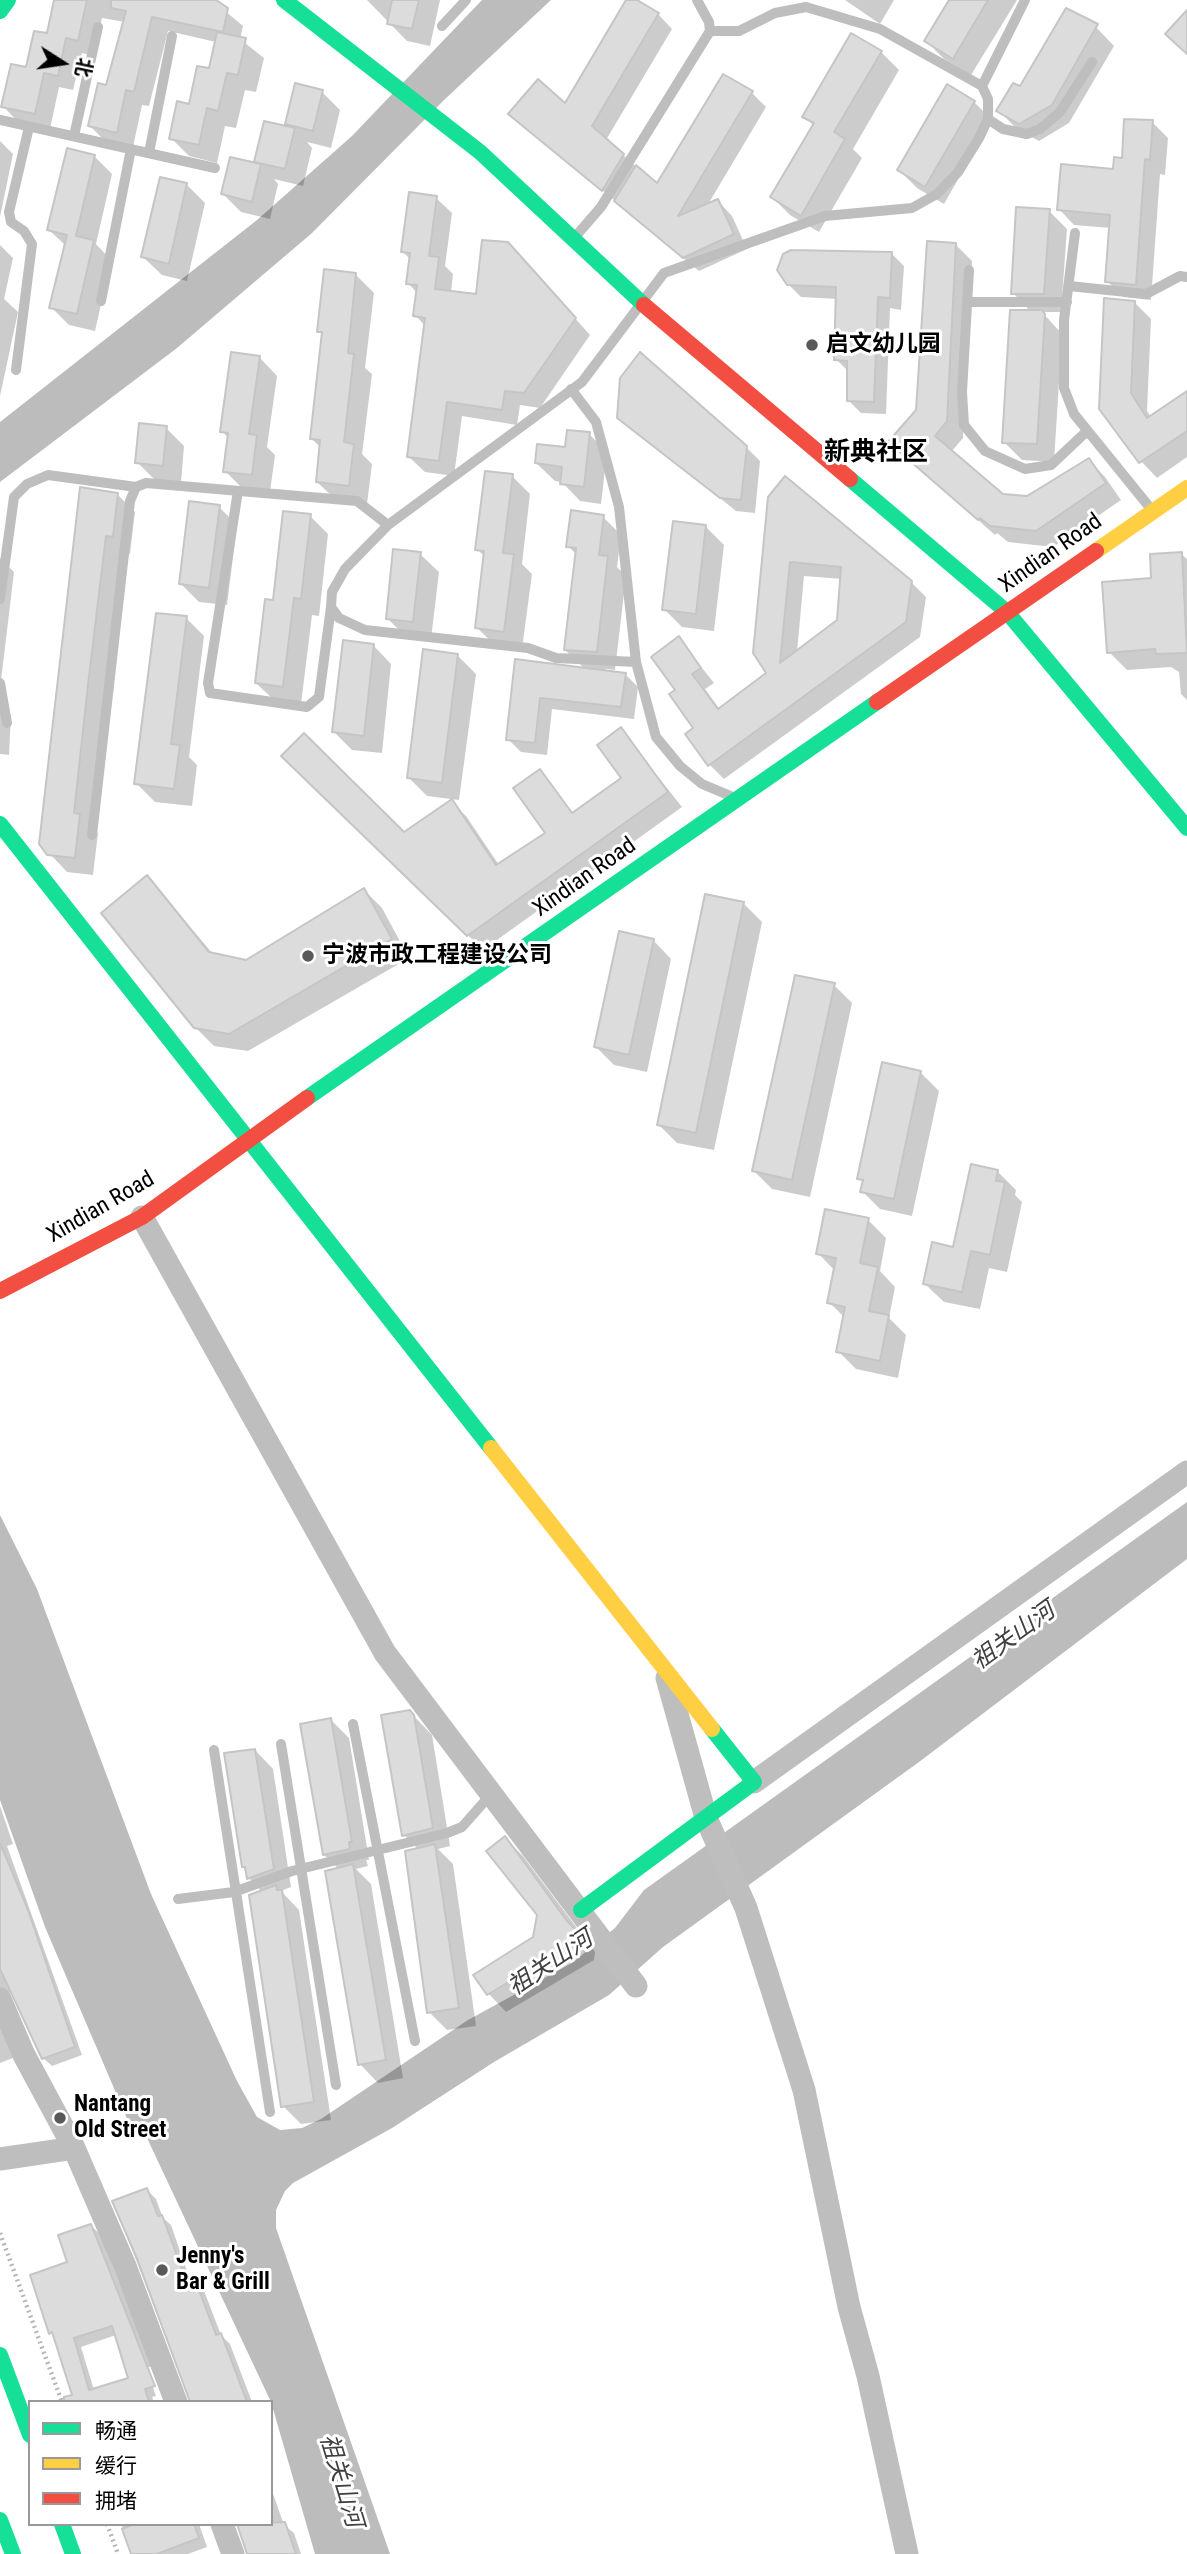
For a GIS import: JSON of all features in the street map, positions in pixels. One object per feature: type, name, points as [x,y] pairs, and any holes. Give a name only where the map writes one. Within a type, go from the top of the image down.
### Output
[{"type":"street","points":[[0,11],[8,0]]},
{"type":"street","points":[[284,0],[480,152],[642,303],[1007,612],[1187,828]]},
{"type":"street","name":"Xindian Road","points":[[0,1290],[142,1217],[247,1139],[1187,488]]},
{"type":"street","points":[[0,824],[754,1782]]},
{"type":"street","points":[[142,1217],[385,1653],[582,1910],[636,1986]]},
{"type":"street","points":[[582,1910],[710,1826],[754,1782],[1187,1472]]},
{"type":"street","points":[[665,1668],[710,1826],[744,1904],[804,2090],[849,2307],[868,2376],[907,2554]]},
{"type":"street","points":[[0,1999],[24,2055],[74,2148],[125,2266],[175,2400]]},
{"type":"street","points":[[0,2159],[74,2148]]},
{"type":"street","points":[[0,2355],[28,2430]]},
{"type":"street","points":[[0,2520],[13,2554]]},
{"type":"street","points":[[63,2526],[73,2554]]},
{"type":"street","points":[[223,2526],[233,2554]]},
{"type":"lane","points":[[442,26],[466,0]]},
{"type":"lane","points":[[697,0],[710,31]]},
{"type":"lane","points":[[982,86],[1025,0]]},
{"type":"lane","points":[[238,491],[208,683],[210,693],[307,707],[318,697],[332,592],[345,569],[388,525],[582,382],[664,273],[824,216],[912,208],[937,194],[958,172],[988,119],[988,99],[982,86],[880,29],[806,6],[775,13],[739,31],[710,31]]},
{"type":"lane","points":[[74,136],[99,27]]},
{"type":"lane","points":[[574,239],[601,208],[710,31]]},
{"type":"lane","points":[[149,153],[172,36]]},
{"type":"lane","points":[[988,119],[1003,129],[1027,134],[1040,129],[1060,112],[1092,62]]},
{"type":"lane","points":[[0,120],[215,168]]},
{"type":"lane","points":[[16,370],[33,244],[24,231],[11,222],[9,212],[29,127]]},
{"type":"lane","points":[[101,301],[131,149]]},
{"type":"lane","points":[[1076,233],[1067,302],[1063,388],[1074,414],[1153,511]]},
{"type":"lane","points":[[969,270],[962,392],[964,425],[985,451],[1025,469],[1051,465],[1087,431]]},
{"type":"lane","points":[[1069,286],[1146,294],[1180,276],[1187,277]]},
{"type":"lane","points":[[967,302],[1067,302]]},
{"type":"lane","points":[[571,389],[596,422],[620,507],[636,662],[656,737],[680,766],[702,784],[737,800]]},
{"type":"lane","points":[[0,599],[13,497],[27,484],[48,475],[136,486],[146,483],[357,501],[388,525]]},
{"type":"lane","points":[[92,835],[130,501],[136,486]]},
{"type":"lane","points":[[331,607],[346,624],[365,630],[528,648],[556,658],[636,662]]},
{"type":"lane","points":[[0,683],[6,723]]},
{"type":"lane","points":[[353,1724],[415,2041]]},
{"type":"lane","points":[[281,1744],[299,1869],[336,2085]]},
{"type":"lane","points":[[214,1751],[270,2112]]},
{"type":"lane","points":[[178,1899],[234,1892],[299,1869],[462,1827],[492,1793]]},
{"type":"path","points":[[0,2233],[61,2400]]},
{"type":"path","points":[[108,2526],[118,2554]]},
{"type":"water","points":[[482,0],[551,0],[444,100],[312,233],[177,348],[0,482],[0,422],[257,220],[352,136]]},
{"type":"water","name":"祖关山河","points":[[1187,1502],[1187,1559],[919,1762],[663,1947],[609,1995],[494,2062],[392,2128],[293,2183],[285,2191],[276,2210],[276,2228],[390,2554],[315,2554],[273,2409],[273,2400],[270,2400],[147,2138],[128,2121],[45,1927],[0,1800],[0,1515],[37,1589],[151,1894],[237,2081],[257,2117],[280,2130],[302,2128],[321,2119],[468,2020],[572,1963],[615,1928],[644,1890]]},
{"type":"building","points":[[54,0],[87,0],[78,41],[66,38],[58,76],[44,73],[35,114],[1,107],[11,64],[26,67],[34,31],[47,33]]},
{"type":"building","points":[[111,0],[216,0],[228,8],[223,32],[152,17],[134,92],[126,90],[117,133],[88,126],[98,83],[106,85],[126,11],[111,8]]},
{"type":"building","points":[[392,0],[419,0],[412,29],[387,24]]},
{"type":"building","points":[[626,0],[637,0],[659,13],[592,126],[624,154],[602,191],[508,114],[538,79],[565,103]]},
{"type":"building","points":[[949,0],[988,0],[953,59],[924,41]]},
{"type":"building","points":[[1066,8],[1098,24],[1052,105],[1019,124],[996,111],[1013,83],[1020,86]]},
{"type":"building","points":[[1187,10],[1187,54],[1165,34]]},
{"type":"building","points":[[217,32],[246,38],[238,75],[227,73],[218,111],[207,108],[199,145],[169,139],[177,101],[189,104],[197,66],[209,68]]},
{"type":"building","points":[[851,33],[882,51],[834,132],[845,139],[801,216],[770,197],[814,123],[802,117]]},
{"type":"building","points":[[723,74],[753,91],[678,216],[718,199],[734,234],[683,258],[614,201],[636,165],[657,183]]},
{"type":"building","points":[[295,83],[323,90],[313,131],[285,124]]},
{"type":"building","points":[[947,84],[975,101],[925,187],[897,170]]},
{"type":"building","points":[[1124,119],[1153,120],[1150,160],[1145,159],[1136,285],[1105,282],[1110,215],[1057,210],[1061,164],[1113,169],[1114,157],[1122,158]]},
{"type":"building","points":[[264,121],[295,128],[285,169],[254,162]]},
{"type":"building","points":[[67,148],[95,155],[76,236],[94,240],[77,314],[49,308],[67,235],[47,230]]},
{"type":"building","points":[[230,157],[261,164],[252,202],[221,194]]},
{"type":"building","points":[[160,177],[187,183],[169,264],[141,257]]},
{"type":"building","points":[[409,192],[437,196],[429,256],[439,257],[435,289],[476,294],[482,240],[508,242],[576,318],[524,393],[505,391],[502,410],[447,402],[439,461],[407,457],[425,318],[413,316],[417,285],[406,284],[410,253],[401,252]]},
{"type":"building","points":[[1016,207],[1050,209],[1044,294],[1011,294]]},
{"type":"building","points":[[927,241],[956,243],[947,421],[935,436],[1003,494],[1027,496],[1089,458],[1106,483],[1036,531],[990,526],[980,518],[978,520],[888,442],[916,410]]},
{"type":"building","points":[[791,250],[892,252],[890,298],[878,297],[874,402],[847,401],[847,361],[834,360],[836,287],[787,285],[777,270],[783,254]]},
{"type":"building","points":[[324,269],[356,273],[348,353],[354,354],[344,442],[354,444],[349,486],[316,482],[320,440],[310,439],[322,332],[317,332]]},
{"type":"building","points":[[1104,298],[1135,301],[1131,393],[1147,418],[1187,391],[1187,431],[1139,463],[1099,409]]},
{"type":"building","points":[[1010,310],[1042,310],[1045,314],[1037,444],[1002,443]]},
{"type":"building","points":[[231,352],[260,356],[249,434],[257,435],[252,475],[223,472],[228,433],[220,432]]},
{"type":"building","points":[[640,352],[747,446],[741,500],[720,498],[617,418],[620,378]]},
{"type":"building","points":[[139,423],[167,426],[163,466],[135,463]]},
{"type":"building","points":[[567,430],[590,432],[584,487],[560,484],[562,467],[535,463],[537,444],[565,447]]},
{"type":"building","points":[[485,471],[513,474],[503,553],[514,554],[504,632],[475,628],[484,551],[475,550]]},
{"type":"building","points":[[785,476],[912,581],[906,622],[708,766],[685,734],[693,728],[669,694],[675,690],[651,657],[679,636],[701,668],[692,674],[718,709],[766,673],[753,653],[768,497]],"holes":[[[790,562],[841,567],[837,620],[780,663]]]},
{"type":"building","points":[[80,487],[118,493],[113,537],[106,536],[88,685],[74,813],[80,814],[75,858],[47,855],[39,844]]},
{"type":"building","points":[[189,501],[220,505],[209,588],[179,584]]},
{"type":"building","points":[[571,510],[604,515],[599,555],[608,556],[597,652],[564,650],[576,548],[566,547]]},
{"type":"building","points":[[283,511],[311,514],[301,599],[294,598],[283,687],[255,683],[265,599],[273,600]]},
{"type":"building","points":[[673,521],[706,525],[696,614],[662,610]]},
{"type":"building","points":[[393,549],[421,552],[413,622],[386,619]]},
{"type":"building","points":[[1182,552],[1187,653],[1156,654],[1155,649],[1107,653],[1102,582],[1151,578],[1150,554]]},
{"type":"building","points":[[156,613],[187,616],[171,744],[180,745],[174,789],[134,784]]},
{"type":"building","points":[[343,640],[374,644],[364,736],[332,732]]},
{"type":"building","points":[[423,649],[458,654],[442,783],[407,778]]},
{"type":"building","points":[[515,659],[626,673],[621,707],[540,698],[535,743],[506,740]]},
{"type":"building","points":[[621,727],[668,792],[467,936],[281,756],[304,733],[404,832],[452,799],[496,865],[545,833],[513,788],[540,769],[572,813],[621,778],[597,745]]},
{"type":"building","name":"宁波市政工程建设公司","points":[[147,875],[209,952],[246,960],[364,888],[392,939],[229,1034],[194,1028],[101,913]]},
{"type":"building","points":[[705,894],[744,902],[696,1133],[657,1125]]},
{"type":"building","points":[[619,931],[654,939],[629,1055],[594,1047]]},
{"type":"building","points":[[795,975],[835,983],[792,1180],[752,1171]]},
{"type":"building","points":[[882,1062],[921,1071],[894,1199],[860,1192],[863,1180],[857,1179]]},
{"type":"building","points":[[971,1164],[998,1170],[996,1181],[1005,1182],[990,1255],[971,1251],[962,1292],[923,1284],[932,1242],[953,1247]]},
{"type":"building","points":[[825,1209],[869,1218],[860,1263],[878,1267],[869,1311],[889,1315],[880,1361],[836,1352],[845,1307],[827,1303],[836,1258],[816,1254]]},
{"type":"building","points":[[410,1710],[414,1715],[433,1828],[402,1836],[381,1715]]},
{"type":"building","points":[[331,1718],[352,1842],[349,1842],[350,1849],[323,1855],[300,1724]]},
{"type":"building","points":[[255,1749],[274,1869],[247,1879],[245,1867],[242,1867],[224,1753]]},
{"type":"building","points":[[505,1836],[578,1932],[576,1942],[487,1995],[473,1975],[533,1937],[537,1915],[486,1851]]},
{"type":"building","points":[[0,1843],[28,1910],[75,2047],[42,2059],[0,1969]]},
{"type":"building","points":[[435,1844],[459,2008],[427,2013],[405,1851]]},
{"type":"building","points":[[353,1864],[386,2060],[358,2065],[325,1871]]},
{"type":"building","points":[[276,1885],[277,1890],[282,1890],[314,2102],[281,2107],[249,1895]]},
{"type":"building","points":[[147,2188],[158,2216],[162,2215],[186,2280],[194,2277],[216,2335],[221,2333],[246,2400],[189,2400],[138,2261],[112,2201]]},
{"type":"building","points":[[91,2224],[155,2386],[145,2389],[148,2400],[64,2400],[64,2397],[72,2395],[30,2275],[67,2262],[58,2235]],"holes":[[[112,2326],[128,2378],[89,2390],[74,2338]]]},
{"type":"building","points":[[273,2522],[285,2522],[296,2554],[247,2554],[238,2526],[273,2526]]},
{"type":"building","points":[[129,2526],[195,2526],[199,2538],[157,2554],[131,2554],[122,2529]]},
{"type":"traffic: fast","points":[[0,11],[8,0]]},
{"type":"traffic: fast","points":[[284,0],[480,152],[644,305]]},
{"type":"traffic: fast","points":[[850,479],[1007,612],[1187,828]]},
{"type":"traffic: fast","points":[[307,1098],[877,702]]},
{"type":"traffic: fast","points":[[0,824],[491,1448]]},
{"type":"traffic: fast","points":[[581,1910],[754,1782],[712,1729]]},
{"type":"traffic: fast","points":[[0,2355],[28,2430]]},
{"type":"traffic: fast","points":[[0,2520],[13,2554]]},
{"type":"traffic: fast","points":[[63,2526],[73,2554]]},
{"type":"traffic: slow","points":[[1096,551],[1187,488]]},
{"type":"traffic: slow","points":[[491,1448],[712,1729]]},
{"type":"traffic: jam","points":[[644,305],[850,479]]},
{"type":"traffic: jam","points":[[877,702],[1096,551]]},
{"type":"traffic: jam","points":[[0,1291],[142,1217],[307,1098]]},
{"type":"place","name":"启文幼儿园","points":[[812,345]]},
{"type":"place","name":"宁波市政工程建设公司","points":[[308,956]]},
{"type":"place","name":"Nantang Old Street","points":[[60,2118]]},
{"type":"place","name":"Jenny's Bar & Grill","points":[[162,2270]]},
{"type":"district","name":"新典社区","points":[[876,453]]}]
